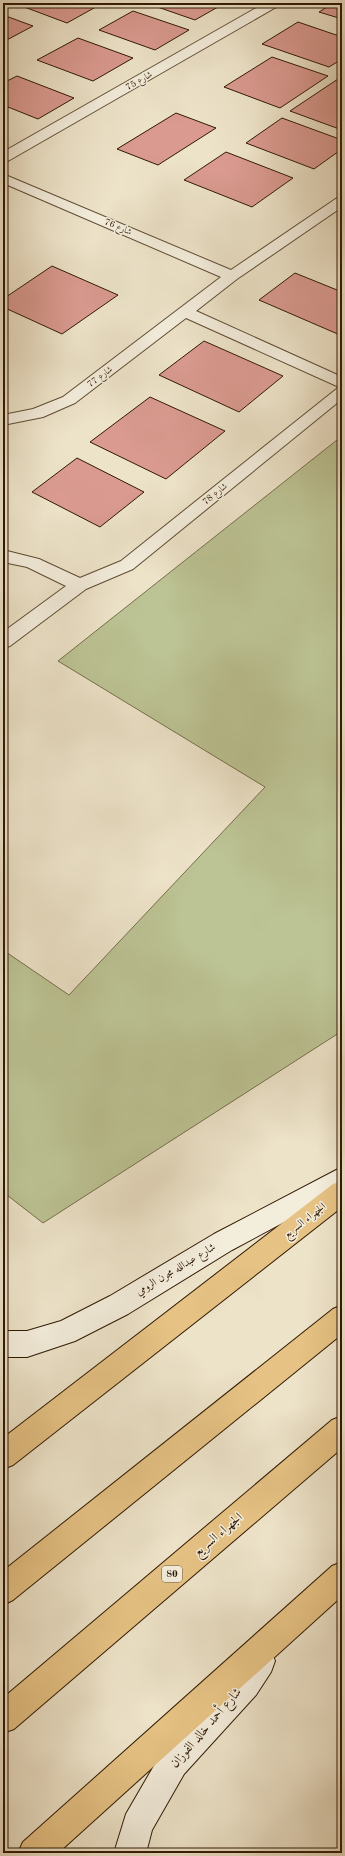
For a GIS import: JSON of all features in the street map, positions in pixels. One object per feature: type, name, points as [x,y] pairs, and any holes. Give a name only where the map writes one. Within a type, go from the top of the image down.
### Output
[{"type":"main road","name":"الجهراء السريع","points":[[3,1455],[342,1192]]},
{"type":"main road","points":[[3,1590],[342,1318]]},
{"type":"main road","name":"الجهراء السريع","points":[[3,1718],[342,1430]]},
{"type":"main road","points":[[34,1853],[280,1630],[342,1576]]},
{"type":"street","name":"شارع 75","points":[[3,158],[274,3]]},
{"type":"street","name":"شارع 76","points":[[3,178],[232,276]]},
{"type":"street","name":"شارع 77","points":[[3,420],[37,413],[69,400],[232,276],[342,201]]},
{"type":"street","points":[[185,312],[342,383]]},
{"type":"street","name":"شارع 78","points":[[3,641],[80,584],[127,565],[342,391]]},
{"type":"street","points":[[3,556],[15,557],[36,563],[80,584]]},
{"type":"street","name":"شارع عبدالله مجرن الرومي","points":[[3,1344],[27,1344],[66,1332],[119,1305],[223,1242],[342,1178]]},
{"type":"street","name":"شارع أحمد خالد الفوزان","points":[[130,1853],[137,1825],[173,1763],[244,1684],[280,1630]]},
{"type":"green space","points":[[342,436],[342,1031],[43,1223],[3,1192],[3,950],[69,995],[265,787],[58,661]]},
{"type":"building","points":[[22,3],[103,3],[67,23],[19,5]]},
{"type":"building","points":[[146,3],[225,3],[195,20]]},
{"type":"building","points":[[333,3],[342,3],[342,19],[319,12]]},
{"type":"building","points":[[133,11],[189,30],[155,50],[99,30]]},
{"type":"building","points":[[3,15],[33,26],[3,42]]},
{"type":"building","points":[[298,22],[342,37],[342,59],[329,67],[262,44]]},
{"type":"building","points":[[78,38],[133,58],[93,81],[37,60]]},
{"type":"building","points":[[272,57],[328,76],[280,108],[224,87]]},
{"type":"building","points":[[17,76],[74,98],[38,119],[3,105],[3,83]]},
{"type":"building","points":[[338,79],[342,81],[342,130],[290,111]]},
{"type":"building","points":[[176,113],[216,128],[158,165],[117,149]]},
{"type":"building","points":[[282,118],[342,140],[342,149],[314,169],[246,143]]},
{"type":"building","points":[[226,152],[293,178],[252,207],[184,180]]},
{"type":"building","points":[[52,266],[118,295],[62,334],[3,307],[3,299]]},
{"type":"building","points":[[295,273],[342,292],[342,333],[340,335],[259,300]]},
{"type":"building","points":[[204,341],[283,376],[239,412],[159,375]]},
{"type":"building","points":[[150,397],[225,431],[166,479],[90,442]]},
{"type":"building","points":[[77,458],[144,492],[100,527],[32,492]]}]
